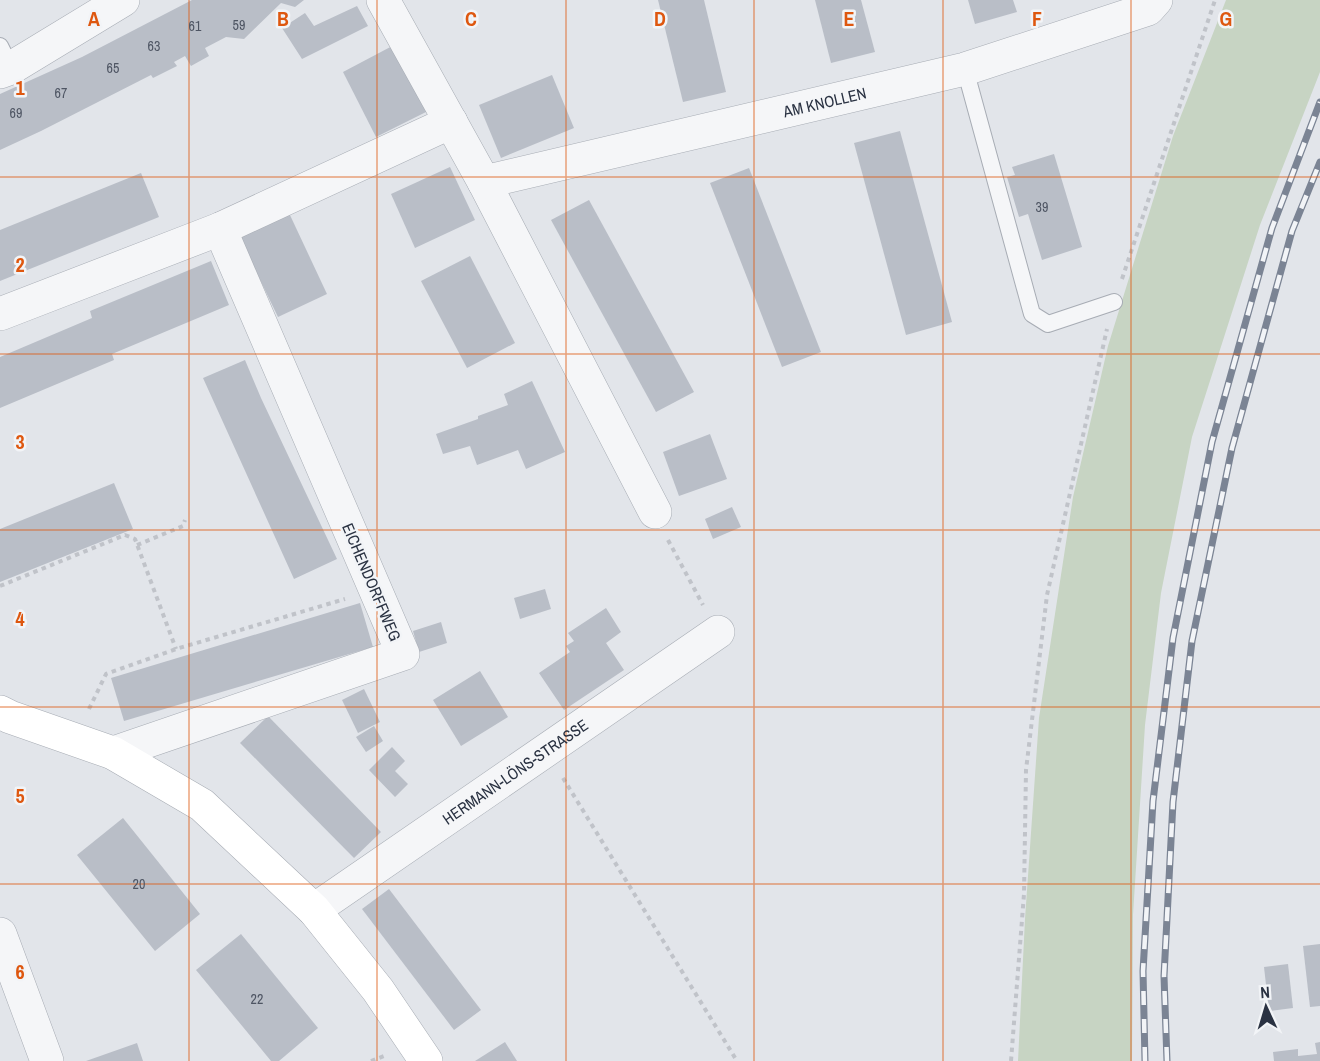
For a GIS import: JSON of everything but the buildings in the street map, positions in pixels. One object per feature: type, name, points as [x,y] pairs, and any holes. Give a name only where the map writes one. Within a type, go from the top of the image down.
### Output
[{"type":"main road","points":[[0,712],[113,753],[202,805],[314,910],[378,990],[426,1061]]},
{"type":"street","points":[[4,62],[123,0]]},
{"type":"street","points":[[383,0],[484,182],[655,512]]},
{"type":"street","name":"AM KNOLLEN","points":[[484,182],[964,69],[1148,9],[1156,0]]},
{"type":"street","points":[[0,314],[220,229],[451,122]]},
{"type":"street","name":"EICHENDORFFWEG","points":[[113,753],[403,654],[220,229]]},
{"type":"street","name":"HERMANN-LÖNS-STRASSE","points":[[314,910],[718,632]]},
{"type":"street","points":[[0,934],[47,1061]]},
{"type":"lane","points":[[964,69],[1032,314],[1048,324],[1114,302]]},
{"type":"path","points":[[655,512],[690,581]]},
{"type":"path","points":[[137,545],[183,526],[185,520]]},
{"type":"path","points":[[0,586],[125,535],[135,540],[177,649]]},
{"type":"path","points":[[86,716],[106,674],[177,649],[376,591]]},
{"type":"path","points":[[1011,1061],[1024,894],[1026,770],[1047,595]]},
{"type":"path","points":[[546,751],[737,1061]]},
{"type":"green space","points":[[1226,0],[1320,0],[1320,72],[1260,225],[1192,437],[1161,593],[1145,725],[1133,915],[1132,1061],[1018,1061],[1039,718],[1073,497],[1108,346],[1173,136]]},
{"type":"railway","points":[[1145,1061],[1143,971],[1153,801],[1173,638],[1212,442],[1272,228],[1320,102]]},
{"type":"railway","points":[[1167,1061],[1164,976],[1173,802],[1192,641],[1232,448],[1292,231],[1320,162]]}]
